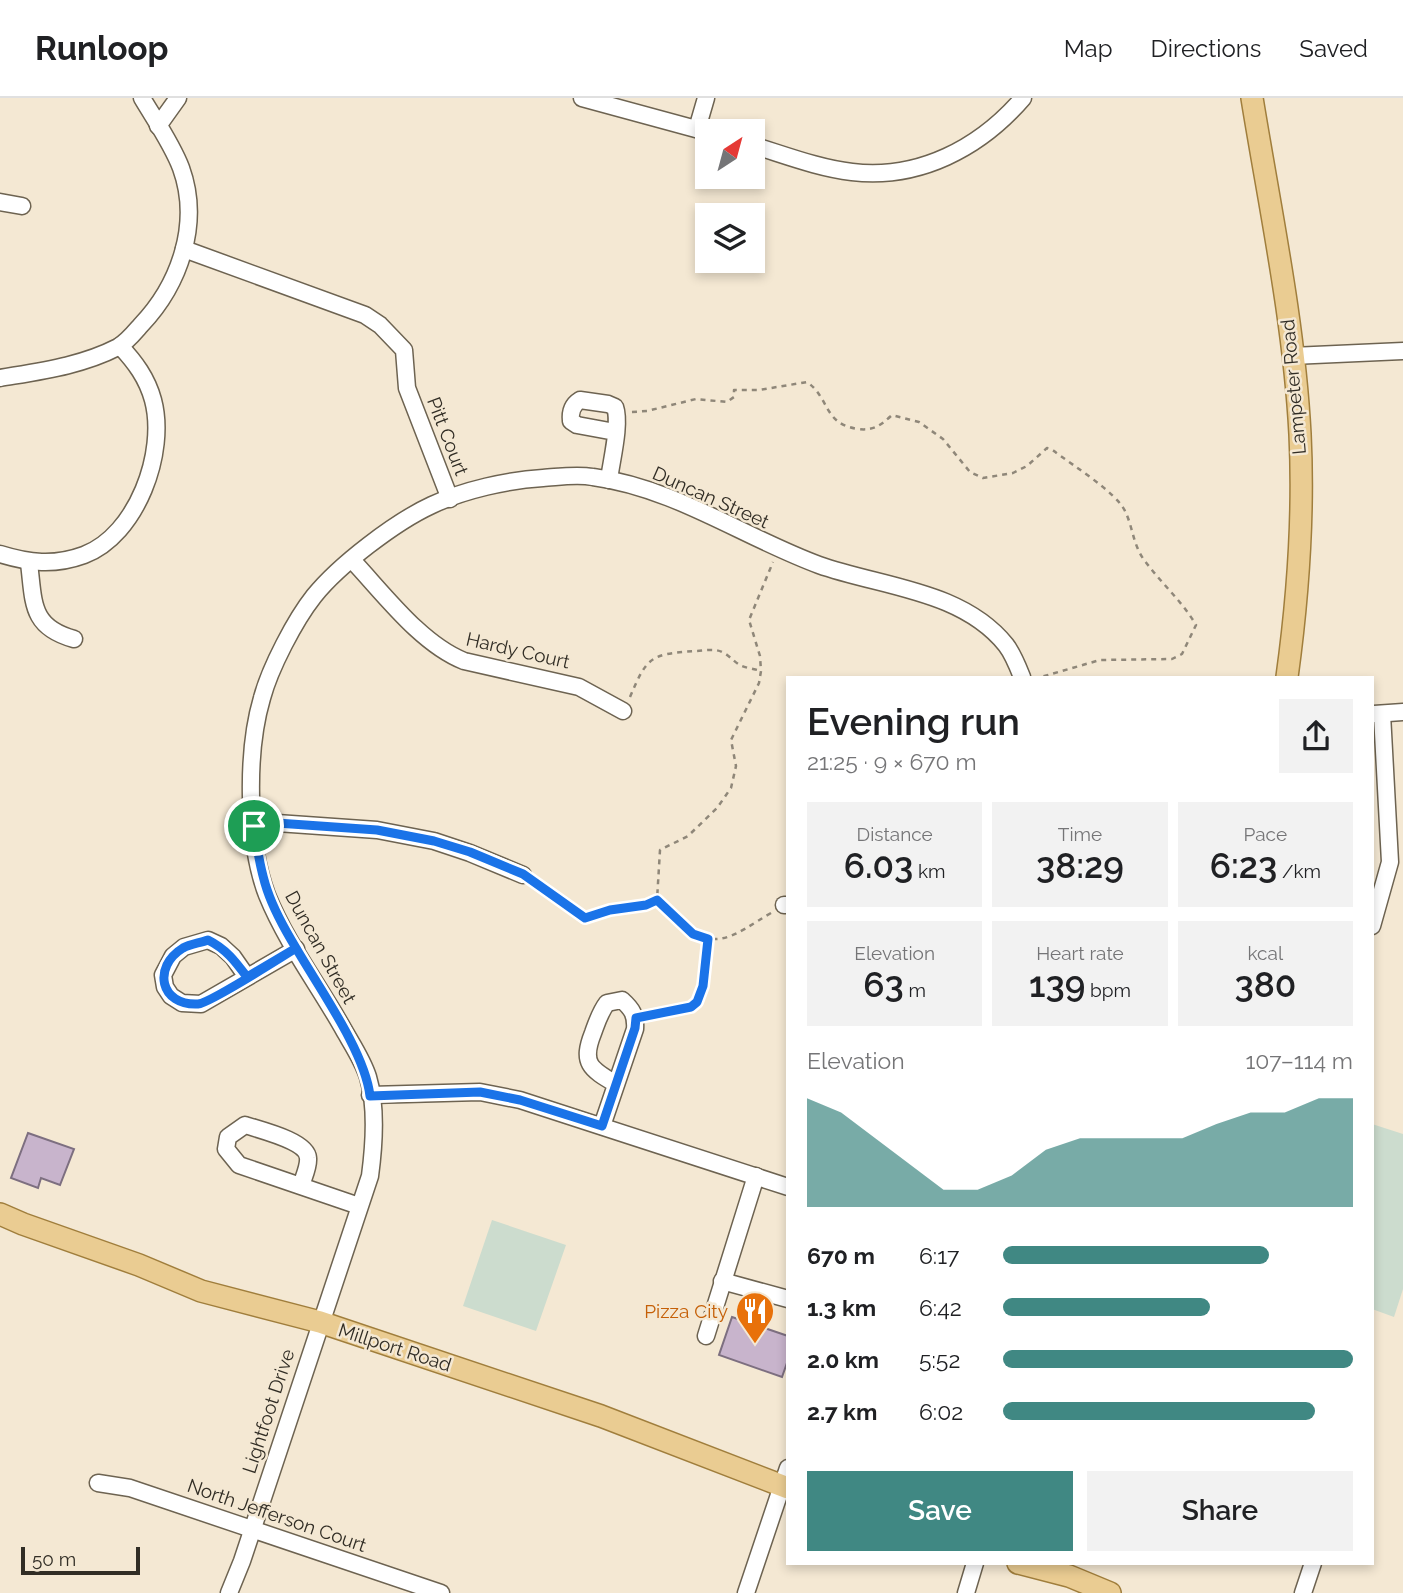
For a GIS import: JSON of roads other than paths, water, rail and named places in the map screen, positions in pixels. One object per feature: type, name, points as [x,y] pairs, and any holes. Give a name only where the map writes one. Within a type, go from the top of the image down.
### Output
[{"type":"main road","name":"Lampeter Road","points":[[1252,98],[1292,356],[1300,434],[1300,550],[1287,676]]},
{"type":"main road","name":"Millport Road","points":[[0,1214],[201,1291],[320,1322],[786,1481]]},
{"type":"main road","points":[[1025,1565],[1069,1577],[1110,1593]]},
{"type":"street","points":[[0,378],[66,367],[120,345],[160,304],[184,249],[189,226],[186,187],[181,167],[142,98]]},
{"type":"street","points":[[158,126],[178,98]]},
{"type":"street","points":[[582,98],[695,129]]},
{"type":"street","points":[[703,119],[706,98]]},
{"type":"street","points":[[765,149],[852,172],[891,171],[932,163],[959,152],[990,131],[1023,98]]},
{"type":"street","points":[[0,202],[22,206]]},
{"type":"street","name":"Pitt Court","points":[[184,249],[353,311],[380,325],[404,350],[407,388],[450,499]]},
{"type":"street","points":[[0,554],[29,563],[61,562],[93,551],[122,527],[142,493],[155,451],[154,402],[139,367],[120,345]]},
{"type":"street","points":[[1292,356],[1403,351]]},
{"type":"street","points":[[609,480],[615,432],[617,413],[615,407],[580,400],[572,407],[571,421],[577,425],[615,432]]},
{"type":"street","name":"Duncan Street","points":[[320,1322],[370,1176],[375,1131],[368,1077],[266,893],[259,867],[249,783],[262,698],[283,647],[313,598],[336,572],[395,527],[433,504],[509,480],[593,477],[654,491],[778,549],[838,572],[944,601],[971,614],[1007,646],[1022,676]]},
{"type":"street","name":"Hardy Court","points":[[352,560],[429,641],[447,654],[464,661],[579,687],[623,711]]},
{"type":"street","points":[[29,563],[35,611],[44,626],[74,639]]},
{"type":"street","points":[[1374,919],[1390,862],[1380,811],[1377,714],[1403,712]]},
{"type":"street","points":[[254,826],[277,823],[377,830],[434,841],[470,852],[523,874]]},
{"type":"street","points":[[247,977],[233,957],[208,940],[184,947],[173,956],[163,975],[165,987],[171,996],[182,1003],[201,1004],[247,977],[296,948]]},
{"type":"street","points":[[602,1126],[635,1028],[636,1018],[622,1000],[607,1003],[601,1011],[586,1050],[588,1061],[598,1074],[616,1084]]},
{"type":"street","points":[[370,1096],[480,1092],[520,1100],[786,1186]]},
{"type":"street","points":[[301,1186],[308,1158],[306,1151],[297,1143],[245,1125],[228,1137],[226,1149],[239,1165],[359,1206]]},
{"type":"street","points":[[706,1336],[756,1176]]},
{"type":"street","points":[[722,1281],[786,1298]]},
{"type":"street","name":"Lightfoot Drive","points":[[229,1593],[242,1561],[320,1322]]},
{"type":"street","points":[[746,1593],[786,1481]]},
{"type":"street","name":"North Jefferson Court","points":[[98,1483],[130,1488],[441,1593]]},
{"type":"street","points":[[966,1593],[974,1565]]},
{"type":"street","points":[[1303,1593],[1312,1565]]},
{"type":"place","name":"Pizza City","points":[[755,1345]]}]
